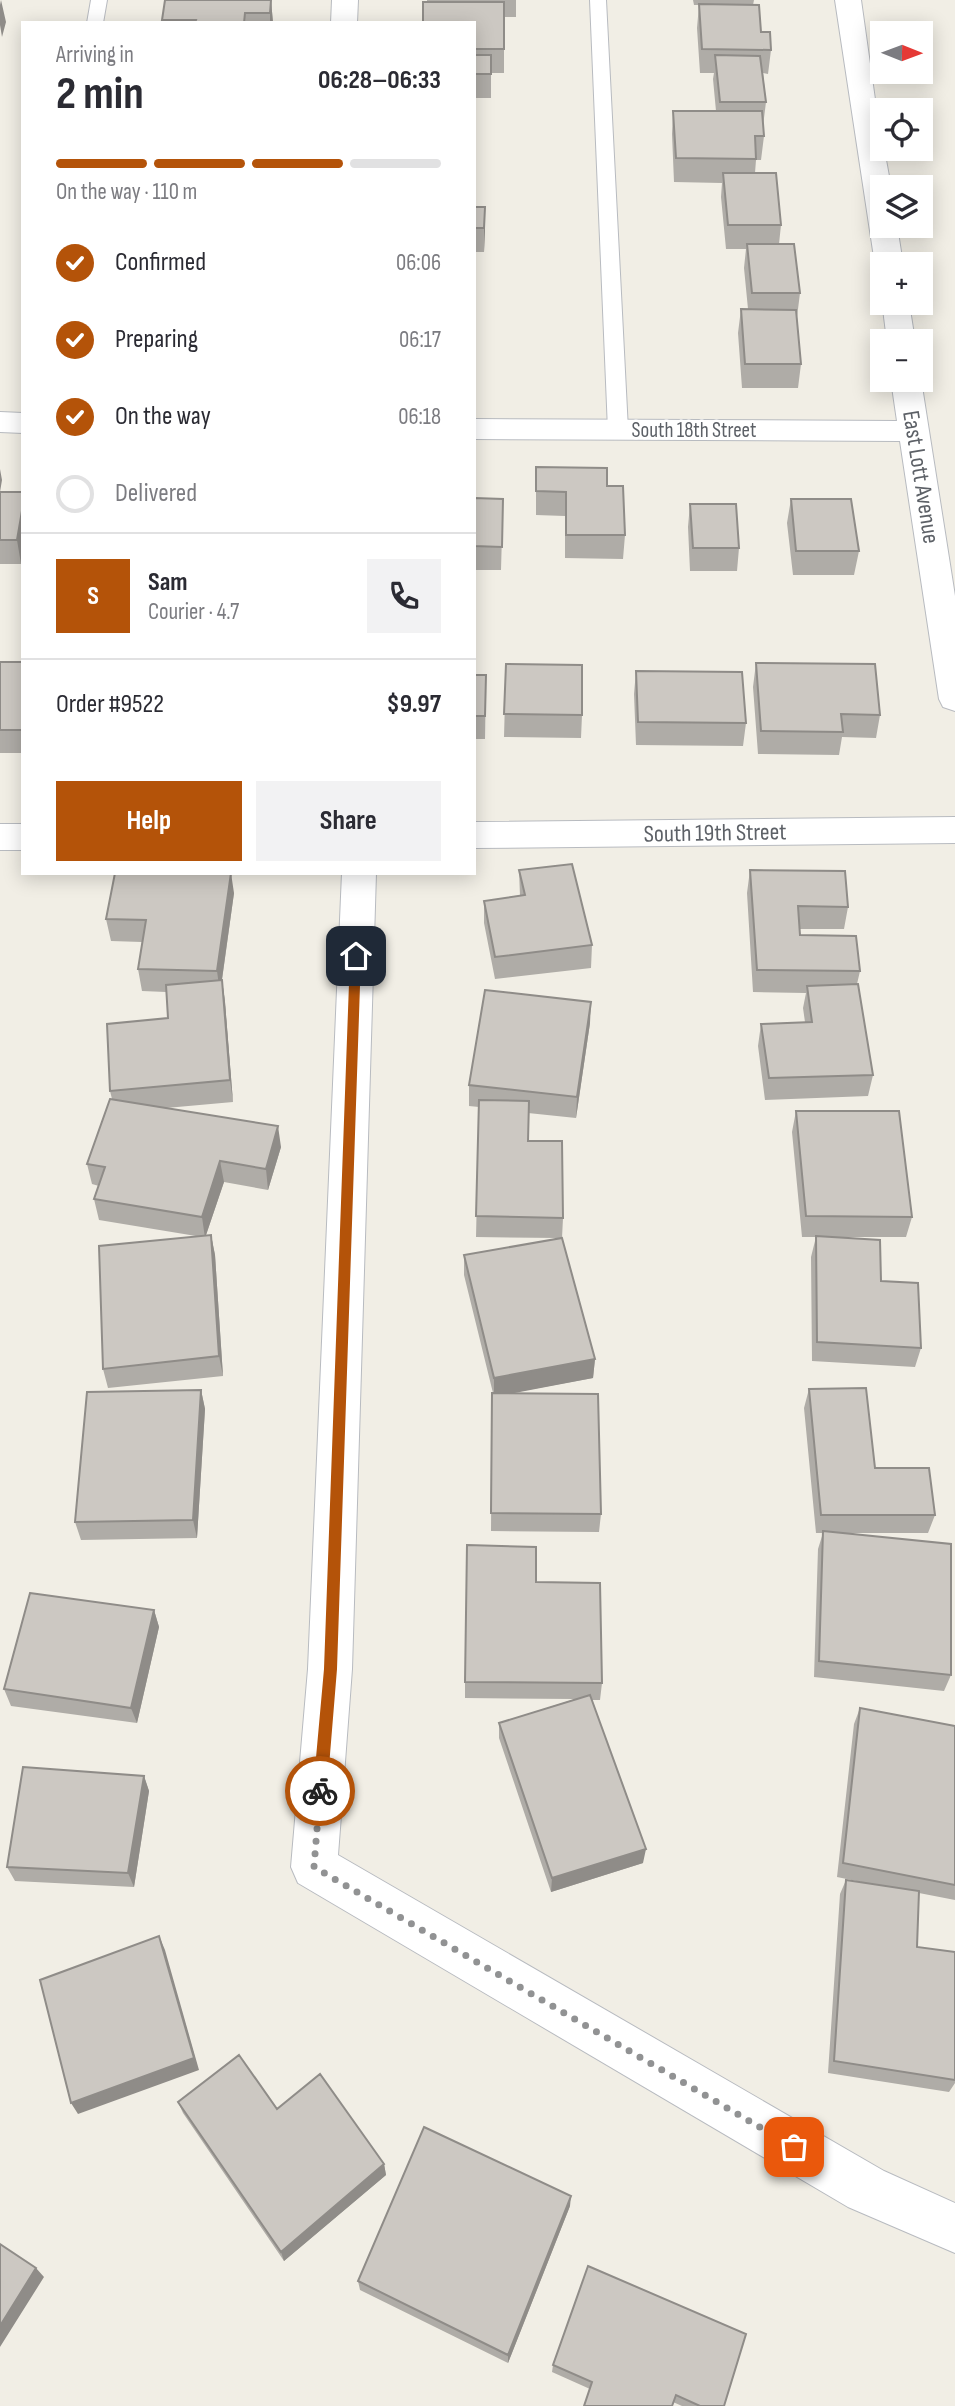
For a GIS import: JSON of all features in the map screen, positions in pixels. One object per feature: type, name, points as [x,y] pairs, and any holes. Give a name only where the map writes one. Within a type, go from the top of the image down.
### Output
[{"type":"street","points":[[344,21],[345,0]]},
{"type":"street","points":[[848,0],[875,175]]},
{"type":"street","name":"East Lott Avenue","points":[[908,392],[955,699]]},
{"type":"street","points":[[0,422],[21,423]]},
{"type":"street","name":"South 18th Street","points":[[476,429],[914,431]]},
{"type":"street","name":"South 19th Street","points":[[476,835],[955,831]]},
{"type":"street","points":[[0,837],[21,837]]},
{"type":"street","points":[[359,875],[330,1669],[314,1867],[866,2189],[955,2228]]},
{"type":"lane","points":[[95,21],[99,0]]},
{"type":"lane","points":[[598,0],[618,429]]},
{"type":"building","points":[[165,0],[271,0],[270,13],[245,13],[244,21],[162,20]]},
{"type":"building","points":[[423,2],[504,2],[504,49],[476,49],[476,21],[423,21]]},
{"type":"building","points":[[699,4],[759,5],[761,32],[770,32],[771,50],[702,49]]},
{"type":"building","points":[[476,55],[491,55],[491,74],[476,74]]},
{"type":"building","points":[[715,55],[760,56],[766,102],[720,102]]},
{"type":"building","points":[[673,111],[762,111],[764,136],[755,136],[756,159],[676,158]]},
{"type":"building","points":[[723,173],[776,173],[781,225],[728,225]]},
{"type":"building","points":[[476,207],[485,207],[484,228],[476,228]]},
{"type":"building","points":[[747,244],[794,244],[800,293],[752,293]]},
{"type":"building","points":[[741,309],[796,310],[801,364],[745,364]]},
{"type":"building","points":[[536,467],[607,468],[607,486],[623,486],[625,535],[566,535],[566,492],[536,491]]},
{"type":"building","points":[[0,492],[21,492],[17,540],[0,540]]},
{"type":"building","points":[[476,498],[503,499],[502,547],[476,546]]},
{"type":"building","points":[[791,499],[851,499],[859,551],[796,551]]},
{"type":"building","points":[[690,504],[736,504],[739,548],[693,548]]},
{"type":"building","points":[[0,662],[21,662],[21,730],[0,730]]},
{"type":"building","points":[[756,663],[875,664],[880,715],[841,714],[843,732],[761,731]]},
{"type":"building","points":[[506,664],[582,665],[582,715],[504,714]]},
{"type":"building","points":[[636,671],[742,672],[746,723],[638,722]]},
{"type":"building","points":[[476,675],[486,675],[485,716],[476,716]]},
{"type":"building","points":[[572,864],[592,945],[495,957],[484,901],[525,895],[519,870]]},
{"type":"building","points":[[750,870],[845,871],[848,907],[798,906],[800,935],[856,936],[860,971],[757,970]]},
{"type":"building","points":[[115,875],[231,875],[217,971],[138,969],[146,920],[106,919]]},
{"type":"building","points":[[222,980],[230,1080],[110,1091],[107,1024],[168,1018],[166,985]]},
{"type":"building","points":[[858,984],[873,1075],[769,1078],[761,1024],[812,1022],[807,986]]},
{"type":"building","points":[[485,990],[591,1002],[577,1097],[469,1085]]},
{"type":"building","points":[[110,1099],[278,1126],[266,1169],[220,1161],[202,1217],[94,1199],[105,1167],[87,1164]]},
{"type":"building","points":[[479,1100],[529,1101],[528,1141],[562,1141],[563,1218],[476,1216]]},
{"type":"building","points":[[796,1111],[899,1111],[912,1217],[806,1216]]},
{"type":"building","points":[[211,1235],[219,1356],[103,1369],[99,1246]]},
{"type":"building","points":[[816,1236],[880,1240],[881,1281],[918,1283],[921,1348],[817,1342]]},
{"type":"building","points":[[562,1238],[595,1359],[494,1378],[464,1255]]},
{"type":"building","points":[[866,1388],[875,1468],[929,1468],[935,1515],[821,1515],[809,1389]]},
{"type":"building","points":[[201,1390],[193,1520],[75,1522],[87,1392]]},
{"type":"building","points":[[492,1393],[598,1394],[601,1514],[491,1513]]},
{"type":"building","points":[[823,1531],[951,1544],[951,1675],[819,1661]]},
{"type":"building","points":[[467,1545],[536,1547],[536,1582],[600,1583],[602,1683],[465,1682]]},
{"type":"building","points":[[30,1593],[154,1610],[131,1708],[4,1689]]},
{"type":"building","points":[[590,1695],[646,1849],[552,1878],[499,1723]]},
{"type":"building","points":[[860,1708],[955,1726],[955,1885],[843,1863]]},
{"type":"building","points":[[23,1767],[144,1776],[128,1873],[7,1867]]},
{"type":"building","points":[[846,1880],[919,1891],[917,1947],[955,1952],[955,2080],[834,2061]]},
{"type":"building","points":[[159,1936],[194,2058],[71,2103],[40,1980]]},
{"type":"building","points":[[239,2055],[277,2109],[320,2074],[384,2164],[281,2252],[178,2102]]},
{"type":"building","points":[[424,2127],[571,2196],[508,2355],[358,2281]]},
{"type":"building","points":[[0,2244],[36,2268],[0,2326]]},
{"type":"building","points":[[588,2266],[746,2334],[724,2406],[700,2406],[676,2395],[672,2406],[584,2406],[592,2382],[553,2365]]},
{"type":"way so far","points":[[320,1791],[314,1867],[794,2147]]},
{"type":"route","points":[[320,1791],[330,1669],[356,956]]}]
